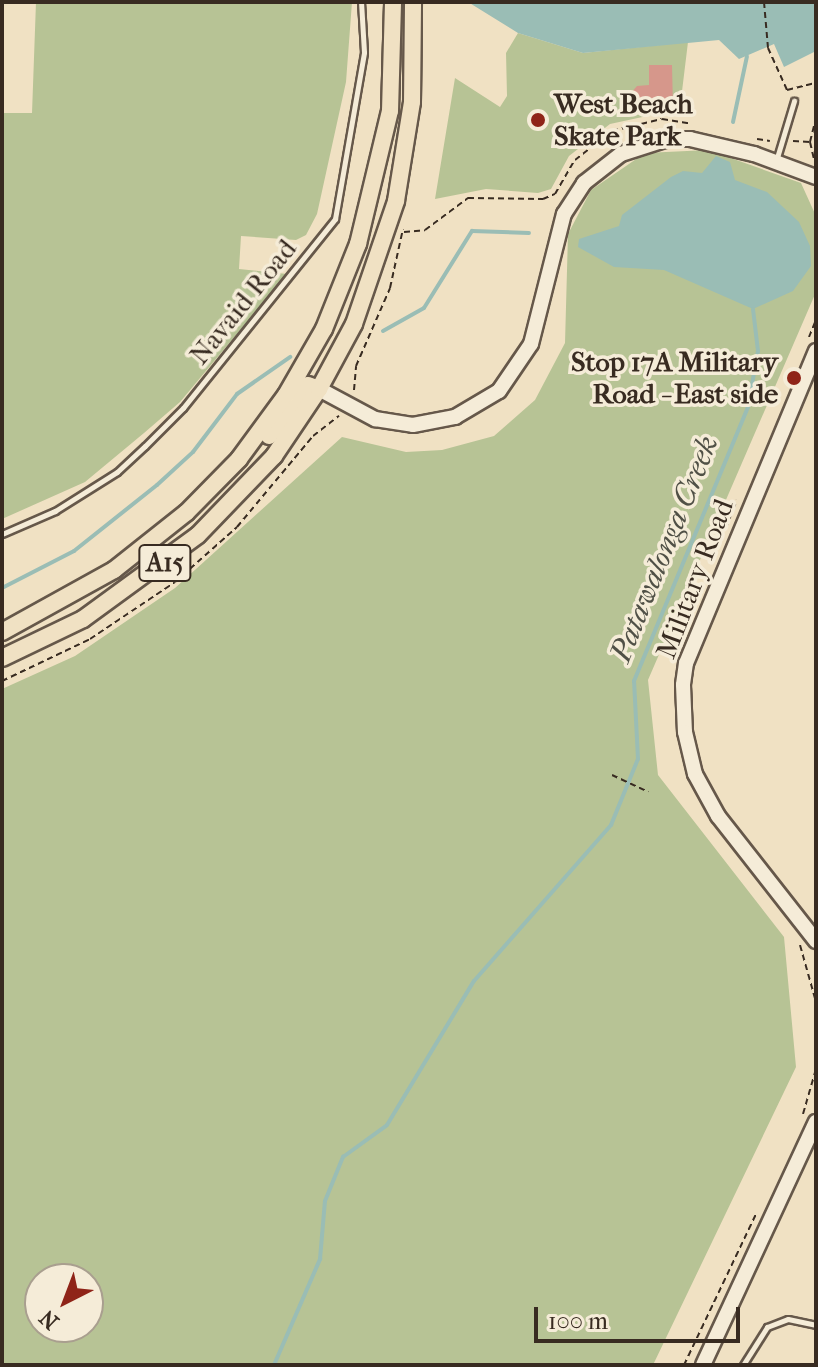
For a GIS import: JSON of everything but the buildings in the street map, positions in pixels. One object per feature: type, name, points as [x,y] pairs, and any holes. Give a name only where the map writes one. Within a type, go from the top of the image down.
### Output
[{"type":"main road","name":"A15","points":[[2,632],[47,610],[137,554],[239,459],[298,375],[345,282],[381,160],[390,111],[393,2]]},
{"type":"main road","name":"A15","points":[[2,658],[83,619],[181,550],[274,456],[319,389],[354,324],[385,244],[404,162],[412,102],[413,2]]},
{"type":"main road","points":[[239,459],[266,440],[308,385],[319,389]]},
{"type":"street","points":[[319,389],[375,419],[431,424],[478,407],[499,391],[525,358],[557,229],[570,202],[602,167],[621,154],[668,139],[715,143],[815,172]]},
{"type":"street","name":"Military Road","points":[[811,348],[686,663],[683,685],[685,732],[695,774],[718,816],[816,941]]},
{"type":"street","points":[[703,1365],[808,1121]]},
{"type":"lane","name":"Navaid Road","points":[[2,534],[55,511],[117,472],[145,446],[183,408],[335,219],[364,52],[361,2]]},
{"type":"lane","points":[[775,162],[794,101]]},
{"type":"lane","points":[[743,1365],[757,1338],[777,1321],[816,1325]]},
{"type":"path","points":[[764,2],[768,48],[794,101]]},
{"type":"path","points":[[787,90],[816,83]]},
{"type":"path","points":[[815,172],[810,142],[816,118]]},
{"type":"path","points":[[782,141],[810,142]]},
{"type":"path","points":[[811,348],[816,320]]},
{"type":"path","points":[[721,539],[743,486]]},
{"type":"path","points":[[678,647],[705,577]]},
{"type":"path","points":[[612,775],[648,792]]},
{"type":"path","points":[[795,936],[816,1002]]},
{"type":"path","points":[[808,1121],[816,1069]]},
{"type":"path","points":[[684,1365],[760,1207]]},
{"type":"green space","points":[[36,2],[352,2],[346,82],[317,214],[306,235],[296,240],[241,236],[239,269],[287,274],[180,402],[144,433],[85,482],[2,519],[2,113],[32,113]]},
{"type":"green space","name":"West Beach Skate Park","points":[[518,33],[583,53],[688,42],[679,116],[661,113],[610,124],[569,156],[551,189],[538,193],[486,189],[435,199],[455,78],[500,107],[507,96],[506,53]]},
{"type":"green space","points":[[708,150],[801,183],[816,216],[816,292],[648,680],[658,775],[784,937],[796,1067],[653,1365],[2,1365],[2,689],[75,656],[175,588],[342,437],[406,452],[442,450],[494,436],[535,400],[565,343],[568,234],[591,190],[645,153]]},
{"type":"water","points":[[468,2],[816,2],[816,51],[784,67],[774,44],[739,59],[719,40],[583,53],[518,33]]},
{"type":"water","points":[[716,156],[730,162],[735,180],[767,192],[799,222],[810,246],[811,266],[793,291],[753,309],[664,270],[614,267],[578,247],[579,239],[619,226],[622,215],[671,177],[683,171],[702,173]]},
{"type":"waterway","points":[[733,122],[747,56]]},
{"type":"waterway","points":[[383,331],[424,308],[472,231],[529,233]]},
{"type":"waterway","name":"Patawalonga Creek","points":[[274,1365],[320,1259],[325,1201],[343,1157],[387,1125],[474,981],[611,825],[638,759],[634,681],[748,407],[758,351],[753,309]]},
{"type":"waterway","points":[[2,588],[74,551],[157,485],[193,452],[237,394],[290,357]]},
{"type":"place","name":"West Beach Skate Park","points":[[538,120]]},
{"type":"place","name":"Stop 17A Military Road - East side","points":[[794,378]]}]
